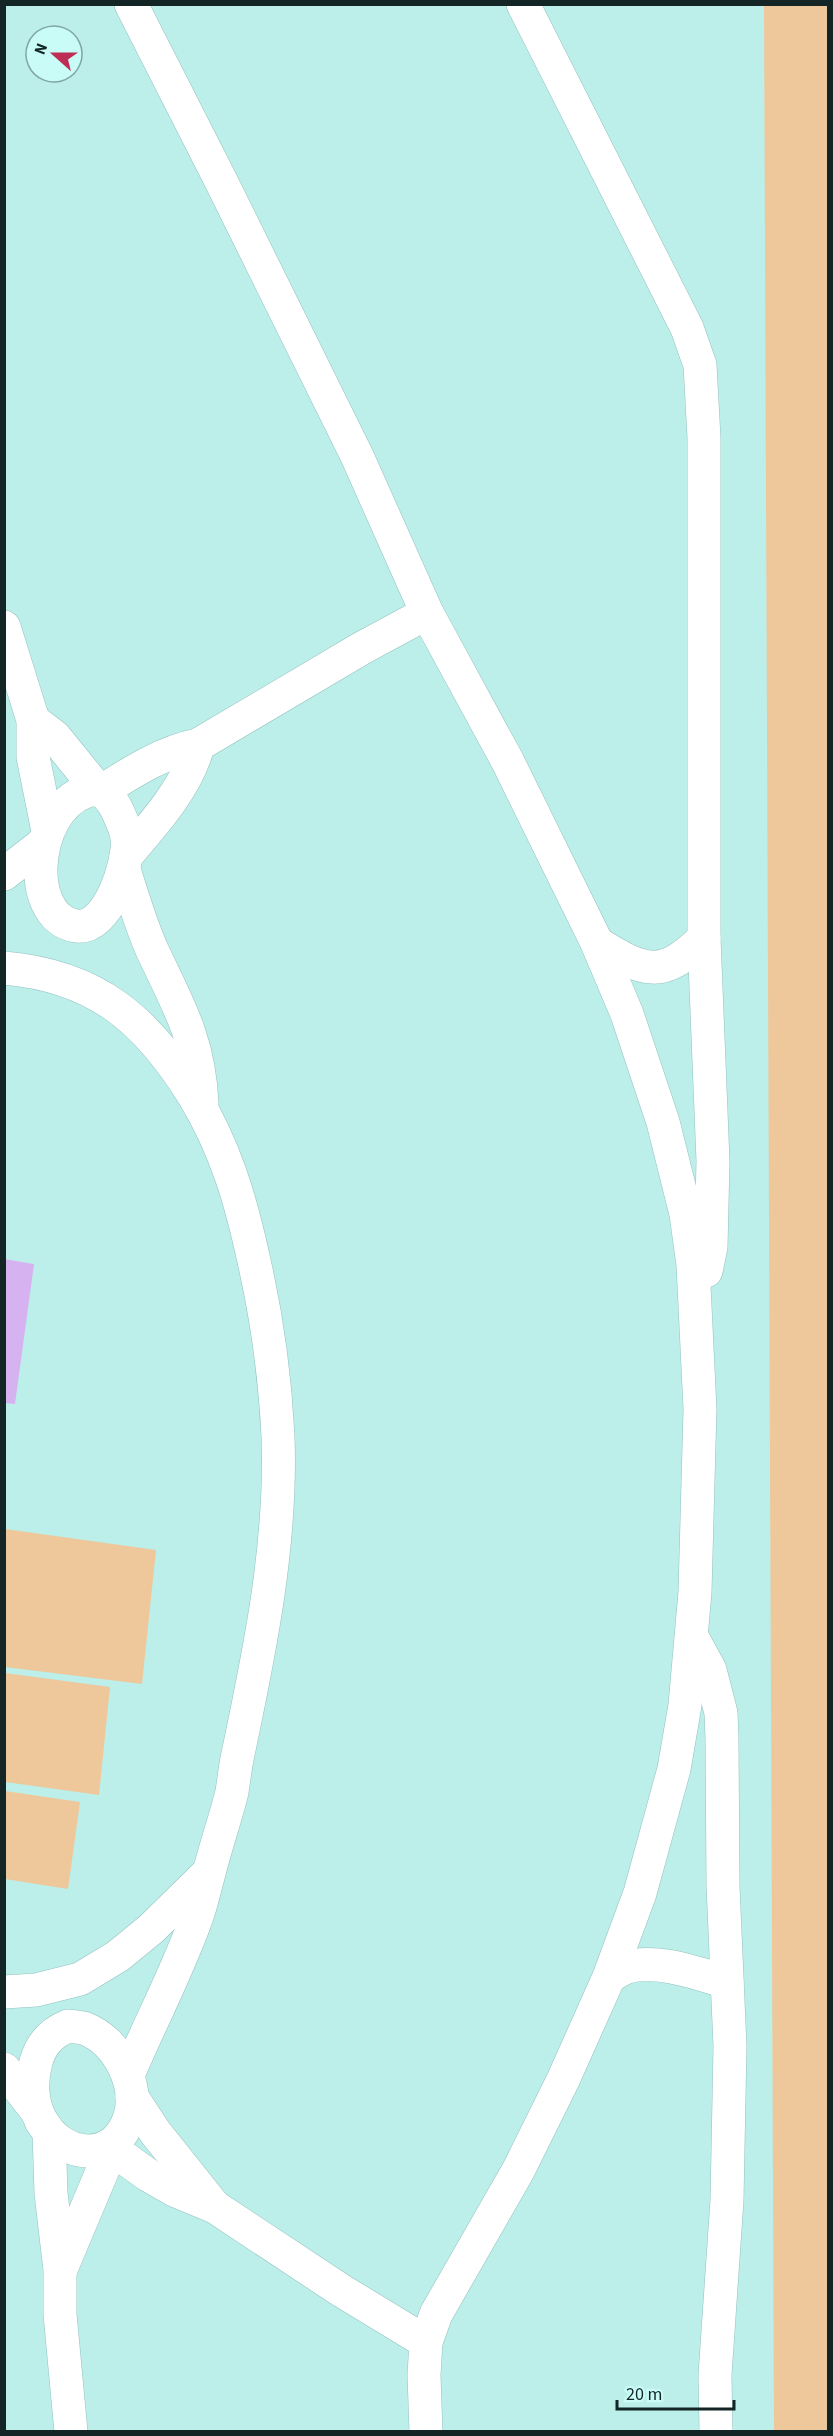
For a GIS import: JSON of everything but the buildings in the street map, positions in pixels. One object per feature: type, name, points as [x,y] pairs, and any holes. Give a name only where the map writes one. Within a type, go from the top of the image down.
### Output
[{"type":"street","points":[[131,4],[357,456],[427,613],[503,752],[597,943],[627,1014],[663,1122],[686,1214],[696,1309],[699,1421],[692,1637],[685,1706],[674,1769],[640,1893],[609,1977],[519,2169],[436,2314],[426,2342],[424,2393],[426,2432]]},
{"type":"street","points":[[523,4],[682,318],[700,365],[704,438],[704,938],[713,1161],[711,1246],[696,1309]]},
{"type":"street","points":[[4,874],[46,837],[63,805],[85,790],[100,790],[176,750],[198,745],[362,648],[427,613]]},
{"type":"street","points":[[4,627],[33,720],[33,757],[46,837],[41,876],[50,908],[62,920],[76,926],[86,925],[97,918],[107,906],[125,863],[183,782],[195,758],[198,745]]},
{"type":"street","points":[[33,720],[55,737],[114,804],[122,819],[127,838],[125,863],[153,950],[191,1033],[201,1073],[203,1111]]},
{"type":"street","points":[[597,943],[624,960],[638,966],[651,967],[672,964],[686,956],[704,938]]},
{"type":"street","points":[[4,968],[80,986],[106,999],[151,1035],[170,1058],[215,1131],[227,1161],[250,1242],[271,1354],[278,1438],[274,1529],[260,1644],[232,1791],[197,1918],[130,2086],[133,2105],[122,2134],[107,2147],[88,2152],[72,2148],[57,2139],[4,2069]]},
{"type":"street","points":[[692,1637],[710,1670],[721,1713],[723,1886],[730,2046],[726,2200],[715,2375],[716,2432]]},
{"type":"street","points":[[4,1992],[36,1990],[80,1979],[118,1956],[152,1929],[209,1873]]},
{"type":"street","points":[[609,1977],[627,1967],[661,1966],[686,1970],[727,1982]]},
{"type":"street","points":[[71,2432],[60,2314],[60,2271],[51,2193],[49,2132],[39,2115],[33,2083],[39,2052],[47,2039],[57,2030],[68,2026],[85,2029],[112,2046],[155,2132],[215,2207]]},
{"type":"street","points":[[107,2147],[174,2190],[215,2207],[342,2291],[426,2342]]},
{"type":"street","points":[[60,2271],[104,2167],[107,2147]]},
{"type":"shaded area","points":[[764,5],[828,5],[828,2432],[774,2431]]},
{"type":"shaded area","points":[[4,1259],[34,1264],[15,1404],[5,1403]]},
{"type":"shaded area","points":[[5,1529],[156,1550],[142,1684],[5,1667]]},
{"type":"shaded area","points":[[5,1673],[110,1687],[99,1795],[5,1782]]},
{"type":"shaded area","points":[[5,1791],[80,1802],[68,1889],[5,1879]]}]
